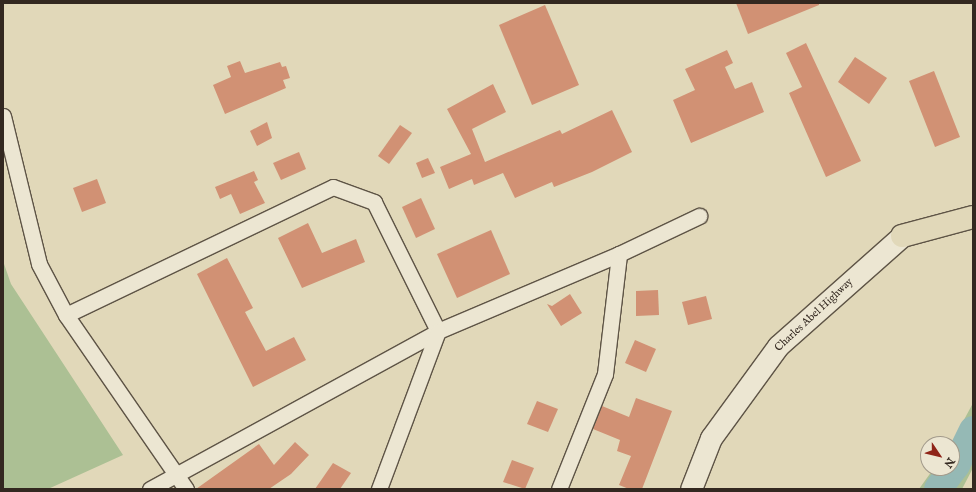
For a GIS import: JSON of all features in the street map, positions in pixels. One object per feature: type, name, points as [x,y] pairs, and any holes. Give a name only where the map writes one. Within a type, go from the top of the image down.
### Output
[{"type":"main road","name":"Charles Abel Highway","points":[[691,489],[711,438],[778,346],[902,236],[973,217]]},
{"type":"street","points":[[3,116],[39,264],[66,315],[186,489]]},
{"type":"street","points":[[66,315],[333,187],[374,202],[438,331],[379,489]]},
{"type":"street","points":[[150,489],[177,476],[438,331],[619,254],[699,216]]},
{"type":"street","points":[[559,489],[605,374],[619,254]]},
{"type":"green space","points":[[3,261],[11,284],[123,455],[48,489],[3,489]]},
{"type":"green space","points":[[973,403],[973,468],[962,489],[919,489],[928,476],[960,476],[960,436],[955,436]]},
{"type":"building","points":[[736,3],[819,3],[819,5],[748,34]]},
{"type":"building","points":[[545,5],[579,85],[532,105],[499,25]]},
{"type":"building","points":[[806,43],[861,161],[826,177],[789,93],[802,87],[786,53]]},
{"type":"building","points":[[727,50],[733,63],[725,67],[735,89],[752,82],[764,112],[691,143],[673,100],[695,90],[685,69]]},
{"type":"building","points":[[855,57],[887,78],[869,104],[838,82]]},
{"type":"building","points":[[240,61],[245,73],[280,62],[282,67],[286,66],[290,78],[283,80],[286,88],[225,114],[213,85],[231,77],[227,66]]},
{"type":"building","points":[[934,71],[960,137],[935,147],[909,81]]},
{"type":"building","points":[[493,84],[506,112],[472,129],[485,162],[560,130],[562,134],[612,110],[632,152],[592,172],[554,187],[552,182],[515,198],[503,173],[474,185],[472,179],[449,189],[440,167],[471,154],[447,109]]},
{"type":"building","points":[[267,122],[272,138],[257,146],[250,131]]},
{"type":"building","points":[[400,125],[412,133],[389,164],[378,156]]},
{"type":"building","points":[[299,152],[306,169],[281,180],[273,163]]},
{"type":"building","points":[[428,158],[435,173],[422,178],[416,163]]},
{"type":"building","points":[[254,171],[258,180],[254,182],[265,203],[240,214],[231,194],[220,199],[215,187]]},
{"type":"building","points":[[97,179],[106,203],[82,212],[73,188]]},
{"type":"building","points":[[421,198],[435,229],[416,238],[402,207]]},
{"type":"building","points":[[308,223],[322,253],[356,239],[365,262],[302,288],[278,238]]},
{"type":"building","points":[[491,230],[510,274],[457,298],[437,254]]},
{"type":"building","points":[[227,258],[253,308],[245,312],[266,351],[294,337],[306,360],[253,387],[197,274]]},
{"type":"building","points":[[658,290],[659,315],[636,316],[636,291]]},
{"type":"building","points":[[570,294],[582,313],[561,326],[547,304],[552,306]]},
{"type":"building","points":[[706,296],[712,319],[688,325],[682,302]]},
{"type":"building","points":[[635,340],[656,349],[646,372],[625,363]]},
{"type":"building","points":[[636,398],[672,411],[642,489],[629,489],[619,485],[631,456],[617,451],[620,440],[593,429],[602,406],[629,417]]},
{"type":"building","points":[[537,401],[558,409],[548,432],[527,424]]},
{"type":"building","points":[[295,442],[309,455],[291,474],[269,489],[196,489],[259,444],[274,465]]},
{"type":"building","points":[[512,460],[534,468],[525,489],[503,482]]},
{"type":"building","points":[[333,463],[351,473],[340,489],[315,489]]},
{"type":"waterway","points":[[938,489],[956,465],[973,430]]}]
